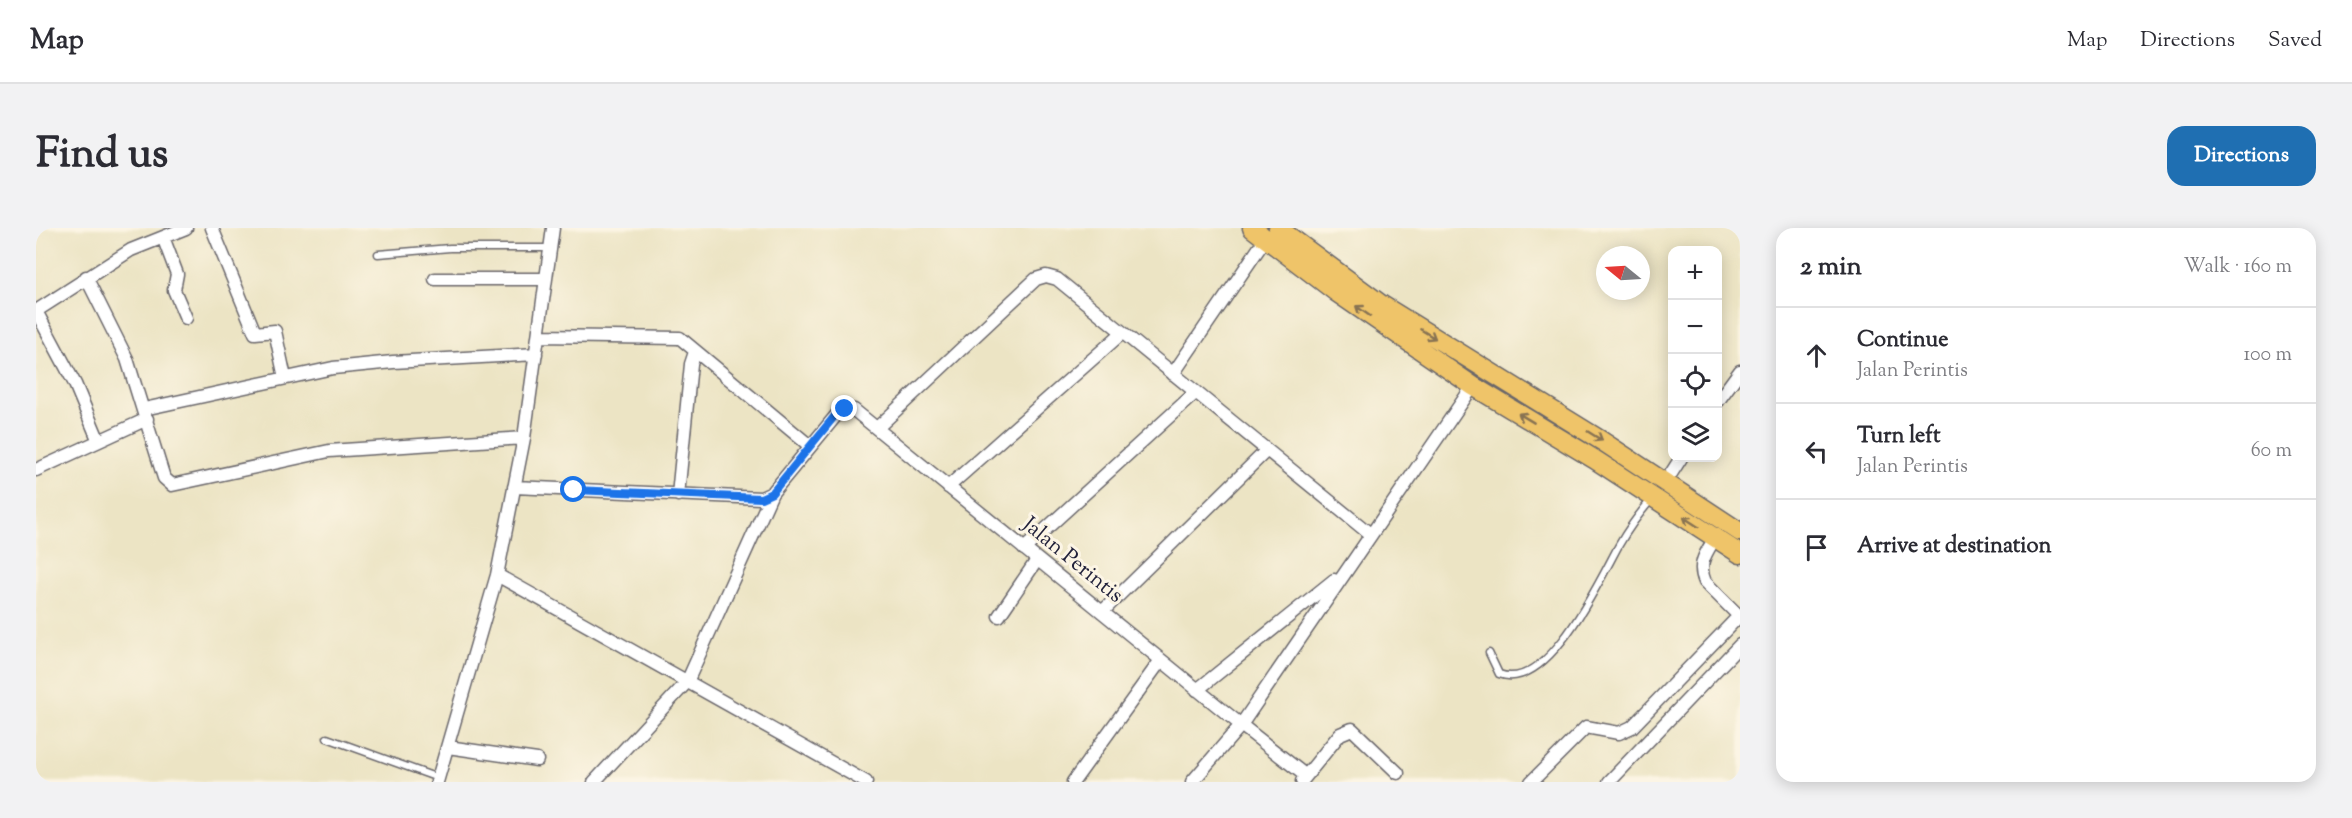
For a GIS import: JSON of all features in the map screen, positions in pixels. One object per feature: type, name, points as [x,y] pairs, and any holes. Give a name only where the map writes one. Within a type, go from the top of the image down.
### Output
[{"type":"main road","points":[[1265,231],[1512,385],[1740,532]]},
{"type":"main road","points":[[1265,231],[1336,292],[1473,386],[1740,554]]},
{"type":"main road","points":[[1503,404],[1512,385]]},
{"type":"street","points":[[98,439],[70,374],[36,311],[131,250],[186,228]]},
{"type":"street","points":[[212,228],[255,333],[275,331],[285,378]]},
{"type":"street","points":[[437,780],[497,575],[524,438],[553,228]]},
{"type":"street","points":[[1173,374],[1265,231]]},
{"type":"street","points":[[163,237],[177,274],[174,290],[186,318]]},
{"type":"street","points":[[877,428],[1039,278],[1050,276],[1057,279],[1266,452],[1370,534]]},
{"type":"street","points":[[86,277],[123,348],[164,478],[172,485],[309,454],[524,438]]},
{"type":"street","points":[[435,279],[546,279]]},
{"type":"street","points":[[948,487],[1122,333]]},
{"type":"street","points":[[539,336],[676,337],[686,342],[695,352],[810,446]]},
{"type":"street","points":[[678,495],[691,364],[695,352]]},
{"type":"street","points":[[36,470],[145,414],[285,378],[360,365],[536,354]]},
{"type":"street","points":[[1722,396],[1740,371]]},
{"type":"street","points":[[1192,782],[1241,725],[1473,386]]},
{"type":"street","points":[[1024,549],[1195,393]]},
{"type":"street","name":"Jalan Perintis","points":[[594,782],[687,682],[772,493],[842,410],[854,410],[877,428],[1241,725],[1303,779]]},
{"type":"street","points":[[1102,612],[1266,452]]},
{"type":"street","points":[[1665,483],[1678,462]]},
{"type":"street","points":[[514,487],[754,499],[772,493]]},
{"type":"street","points":[[1531,782],[1586,727],[1619,733],[1632,727],[1739,615],[1705,582],[1702,574],[1704,557],[1715,538]]},
{"type":"street","points":[[999,616],[1037,560]]},
{"type":"street","points":[[1197,690],[1345,571]]},
{"type":"street","points":[[497,575],[866,782]]},
{"type":"street","points":[[1609,782],[1740,645]]},
{"type":"street","points":[[1073,782],[1161,660]]},
{"type":"street","points":[[1303,779],[1340,734],[1352,729],[1358,732],[1398,773]]},
{"type":"street","points":[[447,747],[537,760]]},
{"type":"lane","points":[[378,254],[450,248],[550,248]]},
{"type":"lane","points":[[1489,653],[1499,674],[1507,677],[1518,677],[1535,669],[1577,621],[1619,544],[1654,498]]},
{"type":"lane","points":[[327,738],[437,780]]},
{"type":"route","points":[[574,490],[761,498],[772,493],[838,412],[845,409]]}]
